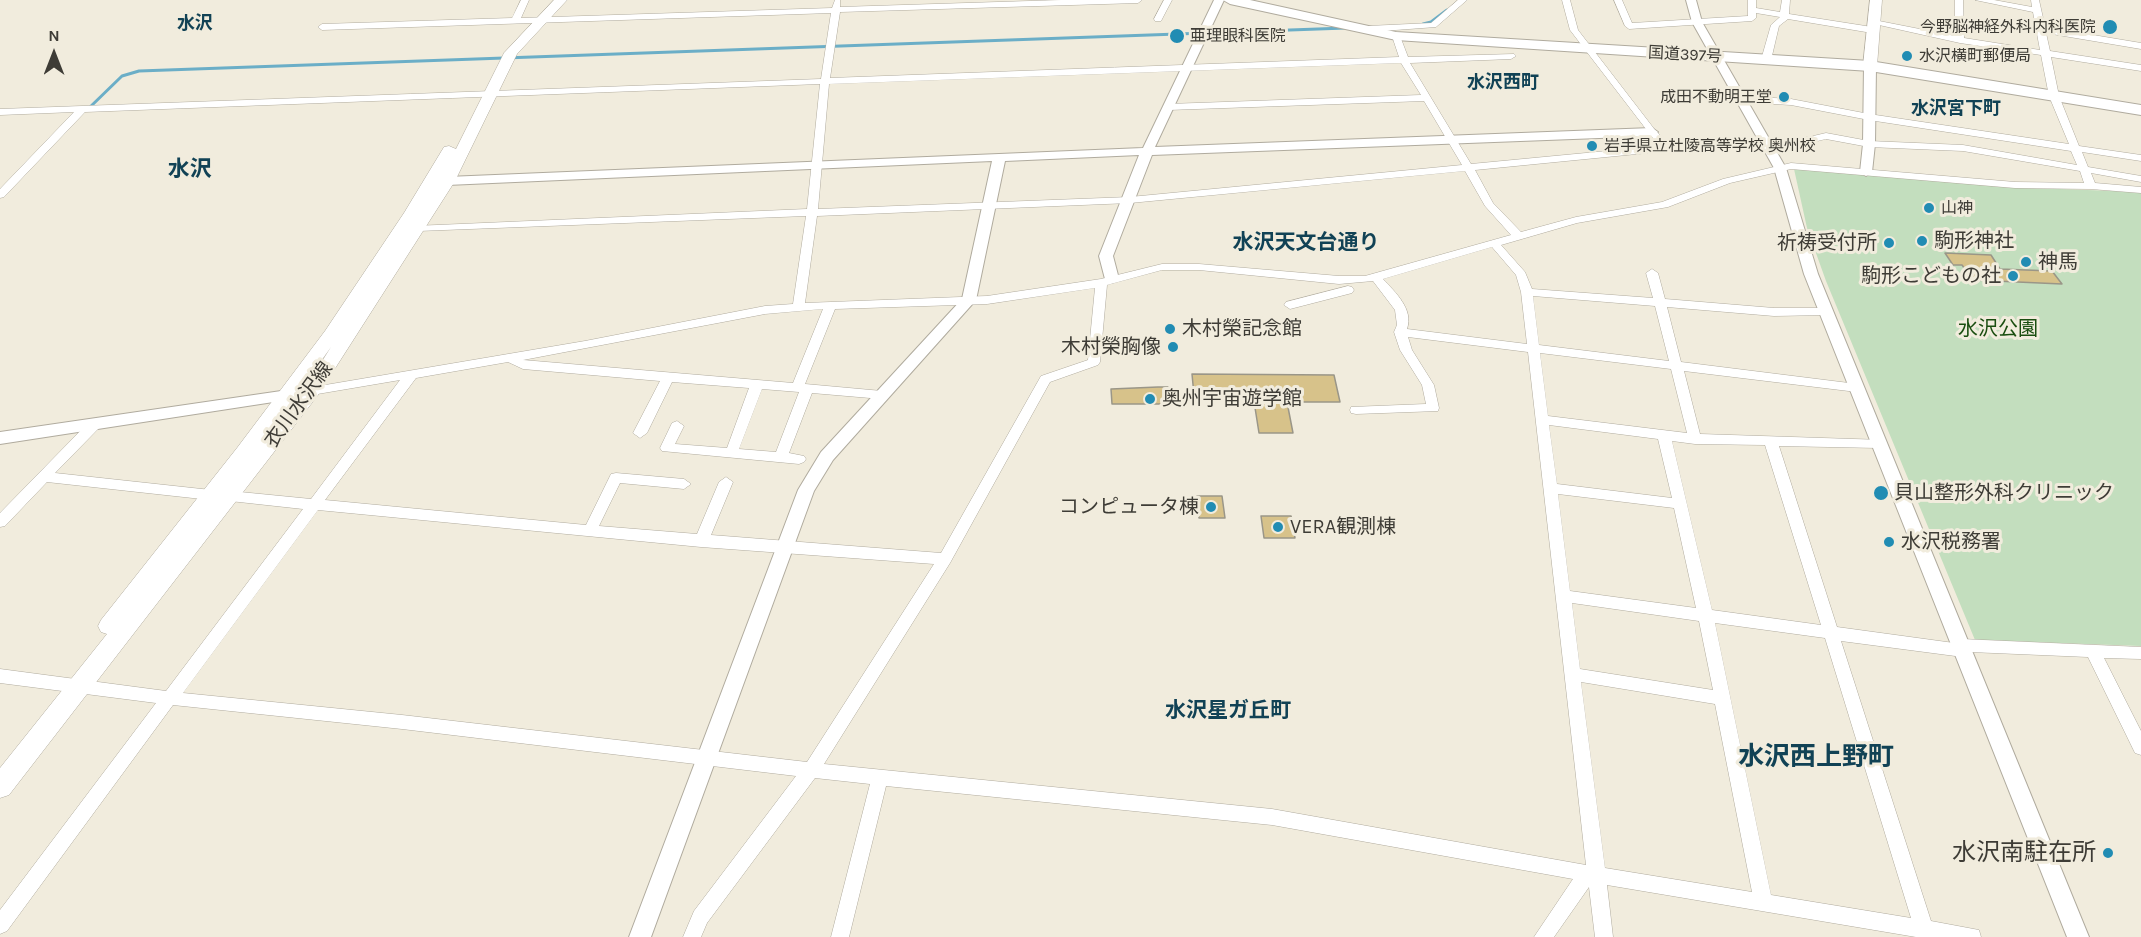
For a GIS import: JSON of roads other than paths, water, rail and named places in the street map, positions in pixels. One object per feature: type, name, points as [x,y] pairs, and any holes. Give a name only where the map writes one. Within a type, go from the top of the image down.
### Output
[{"type":"highway","name":"国道397号","points":[[1230,0],[1396,36],[1870,66],[2141,110]]},
{"type":"main road","name":"衣川水沢線","points":[[0,787],[211,495],[288,395],[430,183],[511,53],[528,20],[550,0]]},
{"type":"main road","name":"衣川水沢線","points":[[528,20],[561,0]]},
{"type":"main road","points":[[1870,66],[1876,0]]},
{"type":"main road","name":"衣川水沢線","points":[[0,765],[72,685],[230,496],[312,392],[447,182],[485,94]]},
{"type":"street","points":[[525,0],[528,20]]},
{"type":"street","points":[[322,27],[528,20],[836,5],[1138,0]]},
{"type":"street","points":[[1158,19],[1168,0]]},
{"type":"street","points":[[692,937],[700,917],[810,771],[945,559],[1045,379],[1094,362],[1106,281],[1106,256],[1147,152],[1219,0]]},
{"type":"street","points":[[1368,30],[1433,25],[1463,0]]},
{"type":"street","points":[[1566,0],[1574,30],[1652,132],[1667,148]]},
{"type":"street","points":[[1618,0],[1629,26],[1752,18],[1752,0]]},
{"type":"street","points":[[1691,0],[1697,22],[1780,168],[1811,274],[2078,937]]},
{"type":"street","points":[[1766,60],[1775,25],[1784,15],[1786,0]]},
{"type":"street","points":[[1959,0],[1960,40]]},
{"type":"street","points":[[1979,0],[2036,5],[2054,96],[2091,186]]},
{"type":"street","points":[[800,306],[813,213],[825,81],[836,5]]},
{"type":"street","points":[[1752,10],[1873,26],[2141,68]]},
{"type":"street","points":[[2040,29],[2141,46]]},
{"type":"street","points":[[1396,36],[1404,60],[1489,204],[1518,235]]},
{"type":"street","points":[[0,112],[1511,56]]},
{"type":"street","points":[[1866,172],[1869,144],[1870,66]]},
{"type":"street","points":[[1168,108],[1428,98]]},
{"type":"street","points":[[1740,99],[1791,102],[1869,117],[2141,158]]},
{"type":"street","points":[[0,195],[82,109]]},
{"type":"street","points":[[447,182],[1452,138],[1652,132]]},
{"type":"street","points":[[418,228],[1130,200],[1667,148],[1809,140],[1826,136],[1869,144],[1963,148],[2141,179]]},
{"type":"street","points":[[640,937],[806,490],[827,456],[969,300],[999,159]]},
{"type":"street","points":[[0,438],[312,392],[511,358],[765,310],[831,304],[987,300],[1106,281],[1162,267],[1177,266],[1346,280],[1376,278],[1576,220],[1664,205],[1726,181],[1791,166],[2015,185],[2091,186],[2141,190]]},
{"type":"street","points":[[1494,243],[1521,274],[1527,292],[1572,675],[1592,874],[1604,937]]},
{"type":"street","points":[[1652,273],[1695,439]]},
{"type":"street","points":[[1356,410],[1433,408],[1428,386],[1406,350],[1400,332],[1403,326],[1401,310],[1376,278]]},
{"type":"street","points":[[1290,305],[1348,290]]},
{"type":"street","points":[[1527,292],[1774,312],[1826,311]]},
{"type":"street","points":[[780,458],[831,304]]},
{"type":"street","points":[[1400,332],[1857,388]]},
{"type":"street","points":[[511,358],[523,366],[882,395]]},
{"type":"street","points":[[0,925],[411,375]]},
{"type":"street","points":[[640,433],[667,379]]},
{"type":"street","points":[[731,454],[757,385]]},
{"type":"street","points":[[1543,420],[1695,439],[1879,443]]},
{"type":"street","points":[[0,522],[93,425]]},
{"type":"street","points":[[677,426],[667,448],[799,459]]},
{"type":"street","points":[[1664,435],[1706,617],[1763,902]]},
{"type":"street","points":[[1771,442],[1924,929]]},
{"type":"street","points":[[44,477],[211,495]]},
{"type":"street","points":[[590,531],[616,478],[684,484]]},
{"type":"street","points":[[701,541],[726,482]]},
{"type":"street","points":[[1551,488],[1680,504]]},
{"type":"street","points":[[230,496],[701,541],[945,559]]},
{"type":"street","points":[[1563,596],[1706,617],[1962,648],[2141,653]]},
{"type":"street","points":[[2093,652],[2141,748]]},
{"type":"street","points":[[1572,675],[1722,698]]},
{"type":"street","points":[[0,676],[168,698],[708,757],[810,771],[1272,817],[1592,874],[1972,937]]},
{"type":"street","points":[[840,937],[880,778]]},
{"type":"street","points":[[1543,937],[1592,874]]},
{"type":"waterway","points":[[1423,24],[1431,22],[1447,10]]},
{"type":"waterway","points":[[88,109],[122,76],[139,71],[1346,28]]},
{"type":"place","name":"今野脳神経外科内科医院","points":[[2110,27]]},
{"type":"place","name":"亜理眼科医院","points":[[1177,36]]},
{"type":"place","name":"水沢横町郵便局","points":[[1907,56]]},
{"type":"place","name":"成田不動明王堂","points":[[1784,97]]},
{"type":"place","name":"岩手県立杜陵高等学校 奥州校","points":[[1592,146]]},
{"type":"place","name":"山神","points":[[1929,208]]},
{"type":"place","name":"駒形神社","points":[[1922,241]]},
{"type":"place","name":"祈祷受付所","points":[[1889,243]]},
{"type":"place","name":"神馬","points":[[2026,262]]},
{"type":"place","name":"駒形こどもの社","points":[[2013,276]]},
{"type":"place","name":"木村榮記念館","points":[[1170,329]]},
{"type":"place","name":"木村榮胸像","points":[[1173,347]]},
{"type":"place","name":"奥州宇宙遊学館","points":[[1150,399]]},
{"type":"place","name":"貝山整形外科クリニック","points":[[1881,493]]},
{"type":"place","name":"コンピュータ棟","points":[[1211,507]]},
{"type":"place","name":"VERA観測棟","points":[[1278,527]]},
{"type":"place","name":"水沢税務署","points":[[1889,542]]},
{"type":"place","name":"水沢南駐在所","points":[[2108,853]]},
{"type":"district","name":"水沢","points":[[195,24]]},
{"type":"district","name":"水沢西町","points":[[1503,83]]},
{"type":"district","name":"水沢宮下町","points":[[1956,109]]},
{"type":"district","name":"水沢","points":[[190,170]]},
{"type":"district","name":"水沢天文台通り","points":[[1306,243]]},
{"type":"district","name":"水沢星ガ丘町","points":[[1228,711]]},
{"type":"district","name":"水沢西上野町","points":[[1816,758]]},
{"type":"park label","name":"水沢公園","points":[[1998,329]]}]
